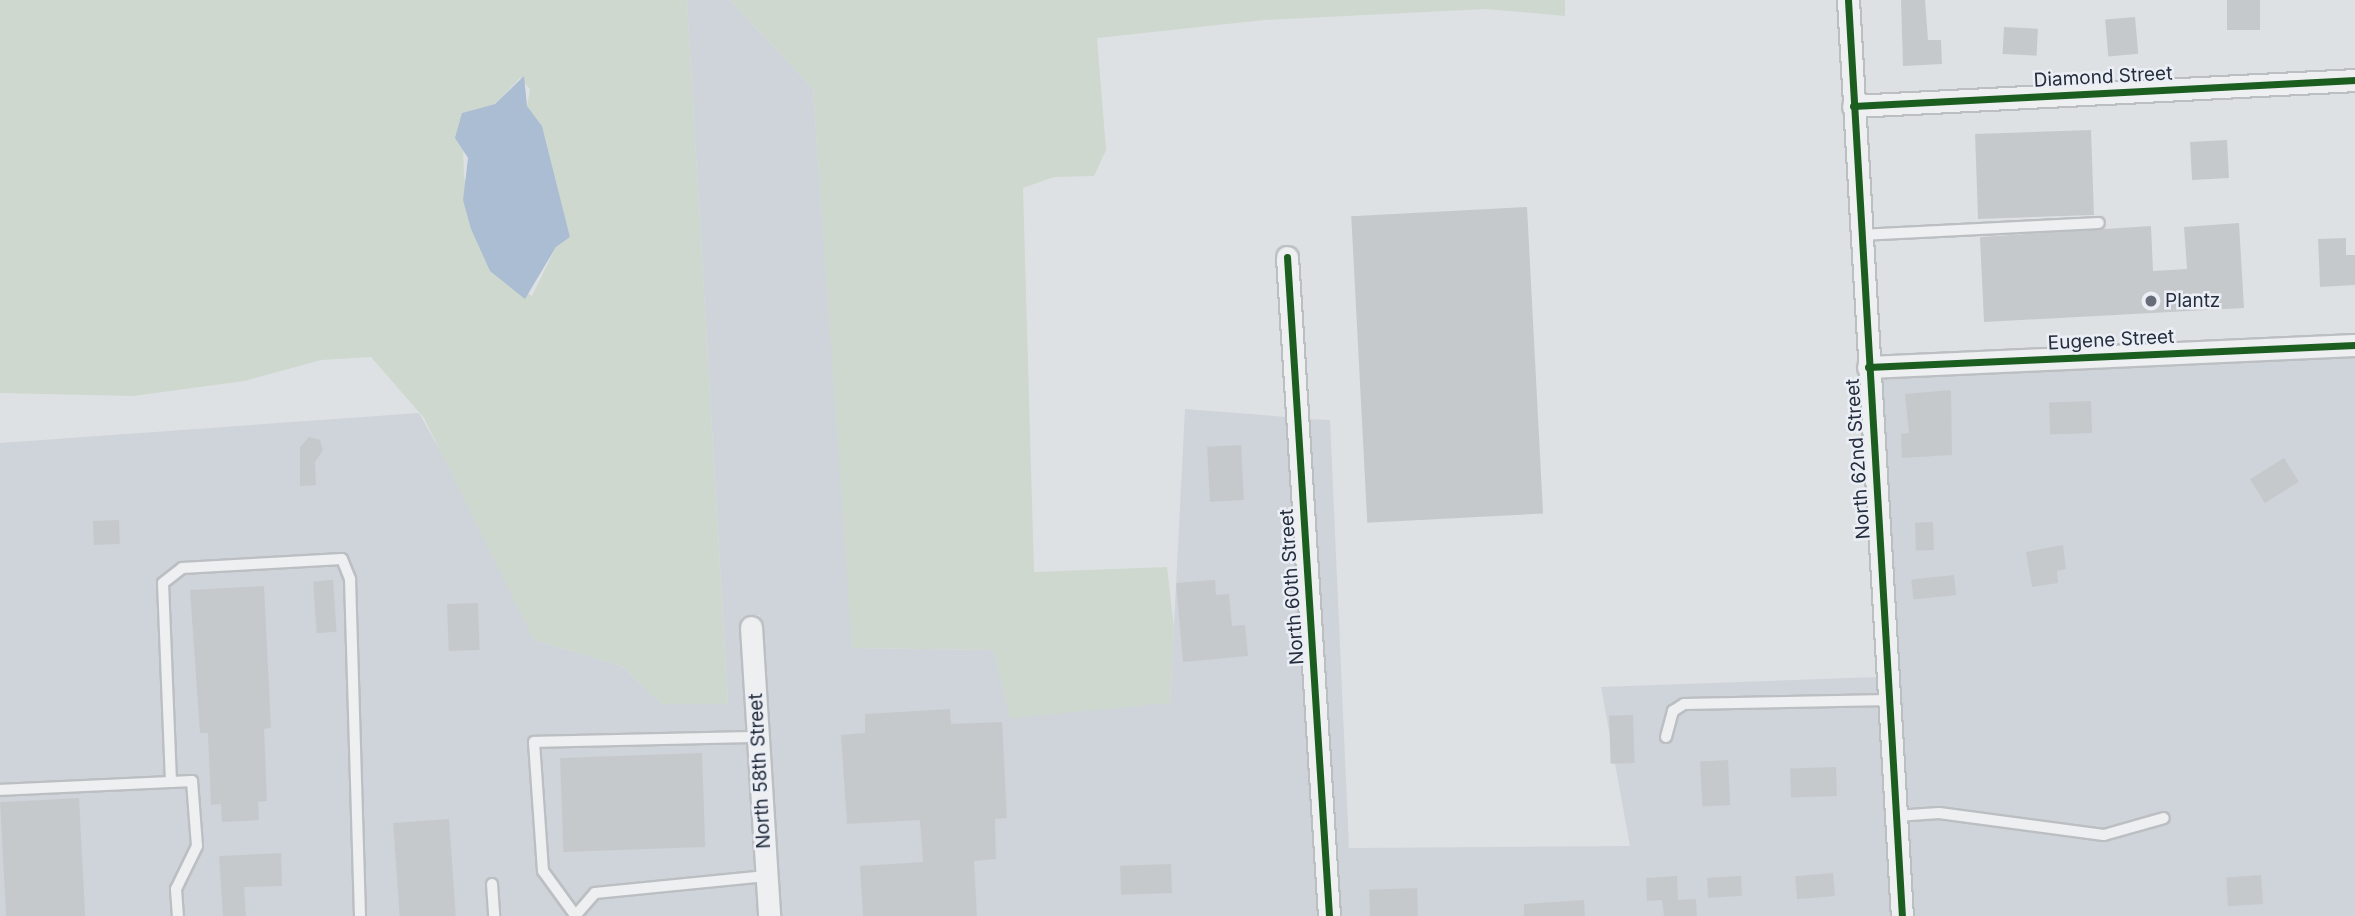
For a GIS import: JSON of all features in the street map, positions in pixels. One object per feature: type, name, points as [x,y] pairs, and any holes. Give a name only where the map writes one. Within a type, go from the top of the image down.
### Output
[{"type":"street","name":"North 62nd Street","points":[[1848,0],[1902,916]]},
{"type":"street","name":"Diamond Street","points":[[1853,106],[2355,80]]},
{"type":"street","name":"North 60th Street","points":[[1287,257],[1329,916]]},
{"type":"street","name":"Eugene Street","points":[[1868,367],[2355,345]]},
{"type":"street","name":"North 58th Street","points":[[751,627],[769,916]]},
{"type":"lane","points":[[1860,235],[2099,223]]},
{"type":"lane","points":[[171,782],[160,595],[170,574],[342,559],[350,579],[360,916]]},
{"type":"lane","points":[[1666,737],[1673,711],[1684,704],[1889,701]]},
{"type":"lane","points":[[758,737],[534,742],[543,871],[575,916],[596,892],[766,876]]},
{"type":"lane","points":[[0,790],[192,781],[197,846],[176,889],[178,916]]},
{"type":"lane","points":[[1896,816],[1940,813],[2104,835],[2164,818]]},
{"type":"lane","points":[[492,884],[494,916]]},
{"type":"shaded area","points":[[0,0],[687,0],[728,704],[662,704],[622,666],[534,640],[424,418],[371,357],[321,360],[244,381],[133,396],[0,393]],"holes":[[[520,78],[530,89],[527,106],[542,126],[570,237],[556,247],[532,296],[490,271],[464,177],[462,113],[495,104]]]},
{"type":"shaded area","points":[[687,0],[730,0],[813,89],[853,648],[993,650],[1170,703],[1185,409],[1287,417],[1319,916],[779,916],[760,615],[741,617],[759,916],[0,916],[0,443],[419,413],[485,530],[534,640],[622,666],[662,704],[728,703]]},
{"type":"shaded area","points":[[730,0],[1565,0],[1565,16],[1486,9],[1264,20],[1097,38],[1106,150],[1094,176],[1054,177],[1023,188],[1034,572],[1167,567],[1174,628],[1170,703],[1010,718],[993,650],[852,648],[813,89]]},
{"type":"shaded area","points":[[1883,356],[2355,356],[2355,916],[1883,916]]},
{"type":"shaded area","points":[[1307,419],[1330,420],[1349,848],[1630,846],[1601,687],[1877,677],[1892,916],[1339,916]]},
{"type":"water","points":[[524,76],[527,106],[542,126],[570,237],[556,247],[525,299],[490,271],[471,229],[463,200],[468,158],[455,138],[462,113],[495,104]]},
{"type":"building","points":[[1901,0],[1925,0],[1928,40],[1941,40],[1942,64],[1903,66]]},
{"type":"building","points":[[2227,0],[2260,0],[2260,30],[2227,30]]},
{"type":"building","points":[[2135,17],[2138,54],[2108,56],[2105,20]]},
{"type":"building","points":[[2004,27],[2038,29],[2037,56],[2003,54]]},
{"type":"building","points":[[2091,130],[2094,215],[1978,219],[1975,134]]},
{"type":"building","points":[[2227,140],[2229,178],[2192,180],[2190,142]]},
{"type":"building","points":[[1527,207],[1543,514],[1367,523],[1351,216]]},
{"type":"building","points":[[2239,223],[2244,308],[1984,322],[1980,237],[2151,226],[2153,271],[2187,269],[2184,227]]},
{"type":"building","points":[[2346,238],[2346,255],[2355,255],[2355,285],[2320,287],[2318,239]]},
{"type":"building","points":[[1951,390],[1952,455],[1902,458],[1901,434],[1909,433],[1905,394]]},
{"type":"building","points":[[2091,401],[2092,433],[2050,434],[2049,402]]},
{"type":"building","points":[[309,437],[320,440],[323,450],[315,462],[316,485],[300,486],[300,447]]},
{"type":"building","points":[[1241,445],[1244,500],[1210,502],[1207,447]]},
{"type":"building","points":[[2284,458],[2299,482],[2265,503],[2250,479]]},
{"type":"building","points":[[119,520],[120,544],[94,545],[93,521]]},
{"type":"building","points":[[1933,522],[1934,550],[1916,551],[1915,523]]},
{"type":"building","points":[[2063,545],[2066,569],[2057,571],[2058,583],[2032,587],[2026,552]]},
{"type":"building","points":[[1954,575],[1956,595],[1913,599],[1911,579]]},
{"type":"building","points":[[333,580],[337,632],[317,633],[313,581]]},
{"type":"building","points":[[1215,580],[1216,595],[1229,594],[1232,626],[1245,625],[1248,656],[1183,662],[1176,583]]},
{"type":"building","points":[[264,586],[271,728],[264,729],[267,801],[258,802],[259,820],[222,822],[221,804],[211,805],[208,733],[200,733],[190,590]]},
{"type":"building","points":[[478,603],[480,650],[449,651],[447,604]]},
{"type":"building","points":[[950,709],[951,724],[1002,722],[1007,818],[995,819],[996,859],[974,861],[977,916],[863,916],[860,866],[923,862],[920,820],[847,824],[841,735],[865,733],[865,714]]},
{"type":"building","points":[[1633,715],[1635,763],[1611,764],[1609,716]]},
{"type":"building","points":[[702,753],[705,847],[563,852],[560,758]]},
{"type":"building","points":[[1728,760],[1730,805],[1702,806],[1700,761]]},
{"type":"building","points":[[1836,767],[1837,796],[1791,798],[1790,769]]},
{"type":"building","points":[[79,798],[85,916],[6,916],[0,802]]},
{"type":"building","points":[[449,819],[456,916],[400,916],[393,823]]},
{"type":"building","points":[[281,853],[282,886],[244,887],[246,916],[223,916],[219,856]]},
{"type":"building","points":[[1171,864],[1172,893],[1121,895],[1120,866]]},
{"type":"building","points":[[1833,873],[1835,896],[1797,899],[1795,876]]},
{"type":"building","points":[[2261,875],[2263,904],[2228,906],[2226,877]]},
{"type":"building","points":[[1677,876],[1678,900],[1696,899],[1697,916],[1664,916],[1662,900],[1647,901],[1646,878]]},
{"type":"building","points":[[1741,876],[1742,896],[1708,898],[1707,878]]},
{"type":"building","points":[[1417,888],[1418,916],[1370,916],[1369,890]]},
{"type":"building","points":[[1584,900],[1585,916],[1524,916],[1524,904]]},
{"type":"cycle path","points":[[1848,0],[1902,916]]},
{"type":"cycle path","points":[[1853,106],[2355,80]]},
{"type":"cycle path","points":[[1287,257],[1329,916]]},
{"type":"cycle path","points":[[1868,367],[2355,345]]},
{"type":"place","name":"Plantz","points":[[2151,301]]}]
